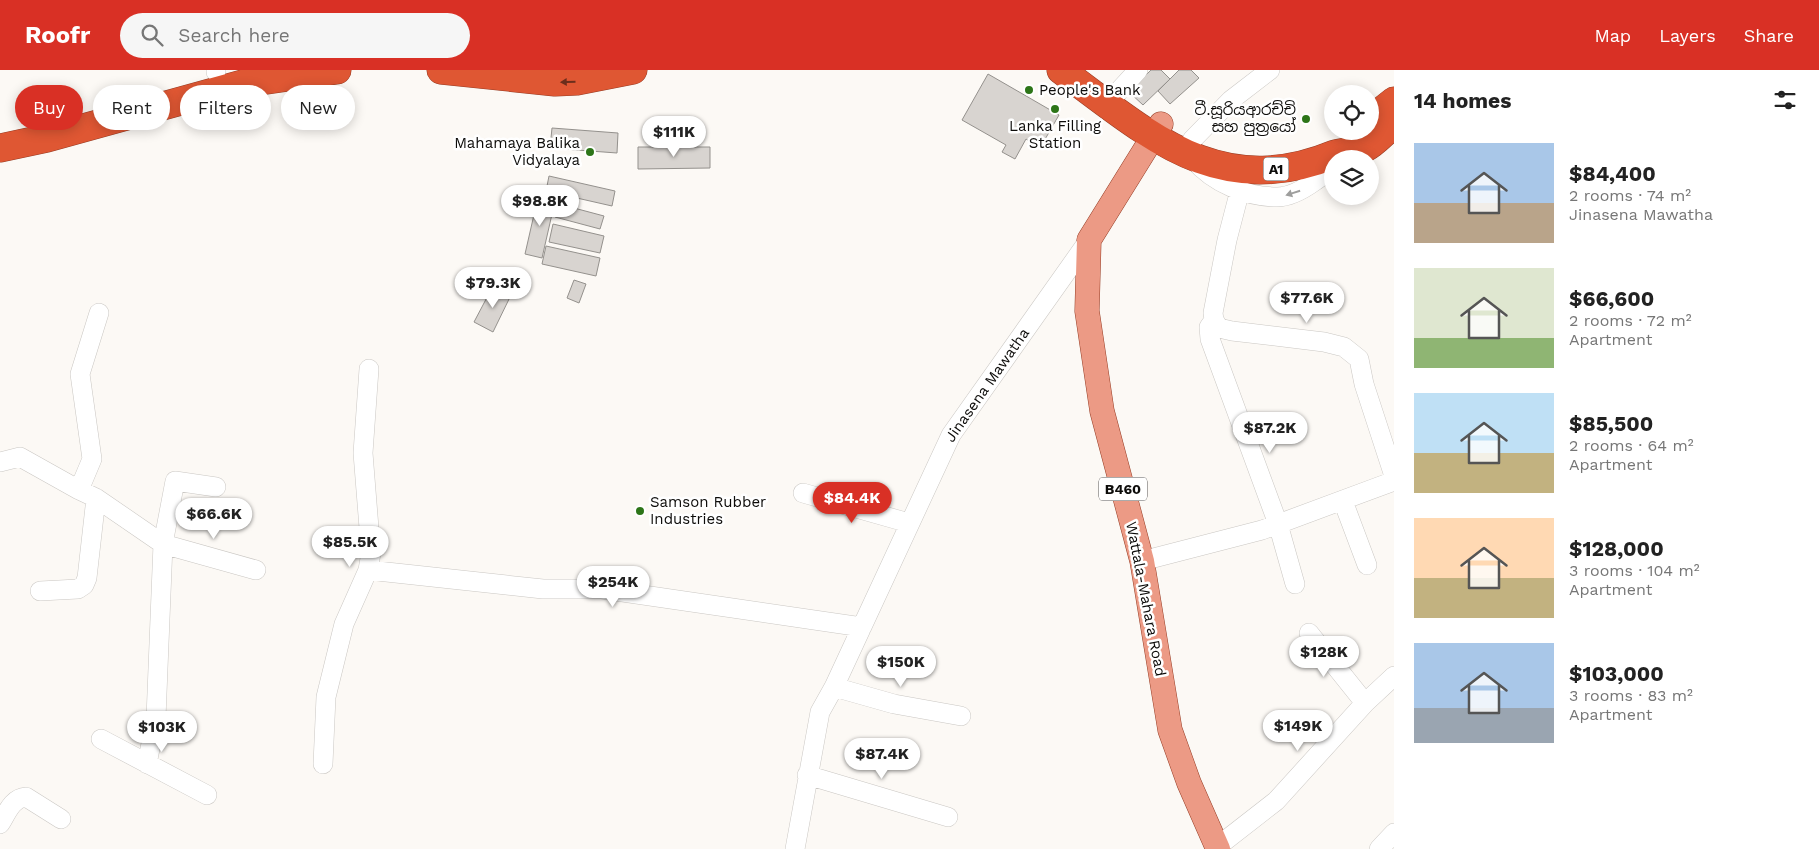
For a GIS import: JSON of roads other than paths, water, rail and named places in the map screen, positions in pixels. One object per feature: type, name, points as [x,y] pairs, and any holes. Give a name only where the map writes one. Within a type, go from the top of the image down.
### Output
[{"type":"highway","points":[[0,148],[47,138],[279,74],[336,70]]},
{"type":"highway","points":[[441,70],[555,82],[577,81],[633,70]]},
{"type":"highway","name":"A1","points":[[1061,70],[1156,131],[1191,148],[1218,165],[1261,170],[1300,165],[1324,157]]},
{"type":"highway","name":"A1","points":[[1089,70],[1117,93],[1156,131]]},
{"type":"highway","points":[[0,130],[47,122],[219,71]]},
{"type":"highway","points":[[1379,113],[1394,101]]},
{"type":"highway","name":"A1","points":[[1352,150],[1365,148],[1394,124]]},
{"type":"main road","name":"Wattala-Mahara Road","points":[[1156,131],[1090,240],[1087,311],[1102,411],[1142,561],[1170,730],[1218,848]]},
{"type":"street","points":[[1117,93],[1138,70]]},
{"type":"street","points":[[1270,70],[1231,100],[1191,148],[1205,173],[1224,184],[1240,190],[1277,197],[1304,190],[1324,168]]},
{"type":"street","points":[[1240,190],[1227,240],[1215,304],[1214,320],[1209,327],[1210,338],[1278,524],[1295,584]]},
{"type":"street","name":"Jinasena Mawatha","points":[[794,849],[820,712],[862,628],[951,435],[1090,240]]},
{"type":"street","points":[[40,591],[78,588],[84,586],[87,578],[87,494],[92,459],[80,374],[99,313]]},
{"type":"street","points":[[1214,320],[1219,328],[1232,331],[1324,342],[1344,347],[1359,359],[1364,384],[1394,476]]},
{"type":"street","points":[[323,764],[328,688],[344,624],[368,570],[371,553],[363,453],[368,369]]},
{"type":"street","points":[[0,463],[20,457],[87,494],[163,544],[256,570]]},
{"type":"street","points":[[147,764],[156,718],[163,544],[175,481],[216,487]]},
{"type":"street","points":[[1142,561],[1278,524],[1394,482]]},
{"type":"street","points":[[803,493],[909,523]]},
{"type":"street","points":[[1343,500],[1367,565]]},
{"type":"street","points":[[368,570],[543,589],[602,590],[862,628]]},
{"type":"street","points":[[1309,633],[1366,703]]},
{"type":"street","points":[[1218,848],[1276,801],[1366,703],[1394,676]]},
{"type":"street","points":[[834,687],[894,704],[961,716]]},
{"type":"street","points":[[102,738],[207,795]]},
{"type":"street","points":[[807,775],[948,817]]},
{"type":"street","points":[[0,824],[14,801],[20,797],[26,797],[62,819]]},
{"type":"street","points":[[1379,849],[1394,833]]},
{"type":"place","name":"People's Bank","points":[[1029,90]]},
{"type":"place","name":"Lanka Filling Station","points":[[1055,109]]},
{"type":"place","name":"ටී.සූරියආරච්චි සහ පුත්‍රයෝ","points":[[1306,119]]},
{"type":"place","name":"Mahamaya Balika Vidyalaya","points":[[590,152]]},
{"type":"place","name":"Samson Rubber Industries","points":[[640,511]]}]
